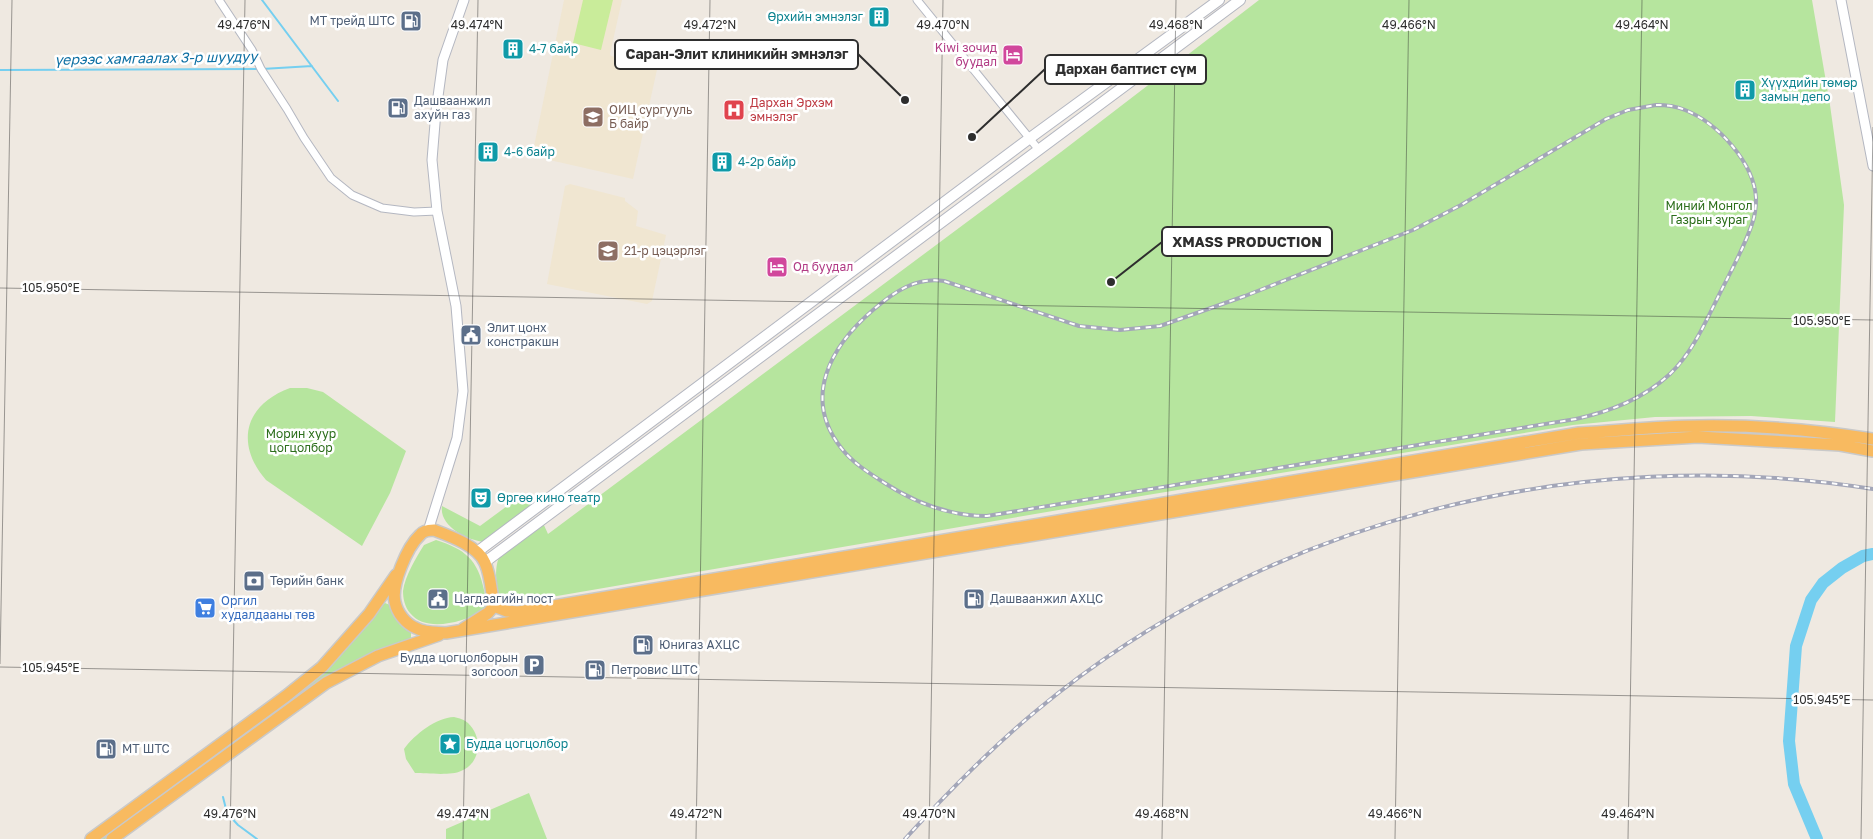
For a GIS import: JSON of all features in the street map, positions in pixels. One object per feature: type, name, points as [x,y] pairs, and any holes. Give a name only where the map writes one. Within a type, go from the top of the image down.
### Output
[{"type":"highway","points":[[494,606],[507,611],[518,612],[1579,433],[1697,426],[1770,428],[1841,434],[1873,439]]},
{"type":"highway","points":[[112,839],[326,683],[378,656],[446,633],[464,629],[1581,444],[1698,436],[1831,445],[1873,451]]},
{"type":"highway","points":[[91,839],[286,696],[322,667],[369,614],[400,570],[414,542],[421,534],[428,530],[434,530],[477,552],[485,562],[494,606]]},
{"type":"highway","points":[[400,570],[394,596],[395,603],[403,619],[426,632],[446,633]]},
{"type":"highway","points":[[464,629],[488,613],[494,606]]},
{"type":"highway","points":[[202,758],[209,768]]},
{"type":"main road","points":[[477,552],[1030,138],[1219,0]]},
{"type":"main road","points":[[485,562],[1240,0]]},
{"type":"street","points":[[219,0],[252,50],[261,69],[304,138],[331,178],[352,195],[382,208],[414,212],[437,211]]},
{"type":"street","points":[[428,530],[457,438],[463,391],[456,306],[437,211],[432,160],[443,60],[464,0]]},
{"type":"street","points":[[917,0],[1039,150]]},
{"type":"street","points":[[1841,0],[1873,162]]},
{"type":"shaded area","name":"ОИЦ сургууль Б байр","points":[[564,0],[622,0],[611,56],[658,65],[633,179],[532,156]]},
{"type":"shaded area","name":"21-р цэцэрлэг","points":[[570,184],[625,198],[625,201],[638,211],[636,226],[666,235],[652,301],[647,304],[547,284],[565,186]]},
{"type":"green space","points":[[583,0],[613,0],[601,50],[573,43]]},
{"type":"green space","name":"Миний Монгол Газрын зураг","points":[[1259,0],[1812,0],[1830,105],[1844,205],[1835,422],[1751,416],[1655,417],[1573,425],[1117,500],[522,602],[523,607],[504,607],[499,597],[496,582],[500,556],[543,523],[548,534],[1061,152]]},
{"type":"green space","name":"Морин хуур цогцолбор","points":[[290,388],[307,388],[323,392],[406,451],[390,493],[362,546],[266,480],[250,453],[249,427],[254,415],[262,404],[274,395]]},
{"type":"green space","points":[[522,495],[531,505],[484,542],[477,541],[456,531],[449,526],[442,513],[442,506],[480,526]]},
{"type":"green space","points":[[436,540],[455,547],[474,563],[485,596],[482,612],[455,622],[435,624],[425,623],[408,611],[403,594],[406,579],[424,545]]},
{"type":"green space","points":[[385,603],[390,605],[394,617],[411,633],[411,639],[327,679],[285,706],[215,758],[213,755],[335,660]]},
{"type":"green space","points":[[454,717],[467,722],[476,735],[478,749],[473,762],[457,773],[415,773],[406,759],[404,749],[426,728],[440,720]]},
{"type":"green space","points":[[200,764],[203,767],[105,839],[98,839]]},
{"type":"green space","points":[[529,793],[547,839],[446,839],[446,829]]},
{"type":"waterway","points":[[262,0],[338,101]]},
{"type":"waterway","name":"үерээс хамгаалах 3-р шуудуу","points":[[262,69],[312,66]]},
{"type":"waterway","name":"үерээс хамгаалах 3-р шуудуу","points":[[0,70],[258,69]]},
{"type":"waterway","points":[[1817,839],[1794,784],[1789,741],[1796,646],[1811,600],[1823,583],[1842,568],[1863,556],[1873,554]]},
{"type":"waterway","points":[[223,797],[227,813],[238,825],[257,839]]},
{"type":"railway","points":[[1656,105],[1685,110],[1710,124],[1721,134],[1732,146],[1749,171],[1756,198],[1755,211],[1749,233],[1737,259],[1704,325],[1686,356],[1660,383],[1638,397],[1614,408],[1576,419],[987,516],[945,511],[907,496],[851,459],[830,430],[824,411],[823,392],[826,374],[834,356],[858,324],[889,297],[906,287],[924,281],[944,281],[1079,326],[1120,330],[1160,326],[1245,296],[1413,230],[1461,205],[1606,119],[1628,110],[1656,105]]},
{"type":"railway","points":[[905,839],[1001,741],[1036,711],[1126,644],[1222,589],[1324,544],[1430,510],[1540,488],[1651,477],[1762,477],[1873,489]]},
{"type":"place","name":"Өрхийн эмнэлэг","points":[[879,17]]},
{"type":"place","name":"МТ трейд ШТС","points":[[411,21]]},
{"type":"place","name":"4-7 байр","points":[[513,49]]},
{"type":"place","name":"Kiwi зочид буудал","points":[[1013,55]]},
{"type":"place","name":"Хүүхдийн төмөр замын депо","points":[[1745,90]]},
{"type":"place","name":"Саран-Элит клиникийн эмнэлэг","points":[[905,100]]},
{"type":"place","name":"Дашваанжил ахуйн газ","points":[[398,108]]},
{"type":"place","name":"Дархан Эрхэм эмнэлэг","points":[[734,110]]},
{"type":"place","name":"ОИЦ сургууль Б байр","points":[[593,117]]},
{"type":"place","name":"Дархан баптист сүм","points":[[972,137]]},
{"type":"place","name":"4-6 байр","points":[[488,152]]},
{"type":"place","name":"4-2р байр","points":[[722,162]]},
{"type":"place","name":"21-р цэцэрлэг","points":[[608,251]]},
{"type":"place","name":"Од буудал","points":[[777,267]]},
{"type":"place","name":"XMASS PRODUCTION","points":[[1111,282]]},
{"type":"place","name":"Элит цонх констракшн","points":[[471,335]]},
{"type":"place","name":"Өргөө кино театр","points":[[481,498]]},
{"type":"place","name":"Төрийн банк","points":[[254,581]]},
{"type":"place","name":"Цагдаагийн пост","points":[[438,599]]},
{"type":"place","name":"Дашваанжил АХЦС","points":[[974,599]]},
{"type":"place","name":"Оргил худалдааны төв","points":[[205,608]]},
{"type":"place","name":"Юнигаз АХЦС","points":[[643,645]]},
{"type":"place","name":"Будда цогцолборын зогсоол","points":[[534,665]]},
{"type":"place","name":"Петровис ШТС","points":[[595,670]]},
{"type":"place","name":"Будда цогцолбор","points":[[450,744]]},
{"type":"place","name":"МТ ШТС","points":[[106,749]]}]
